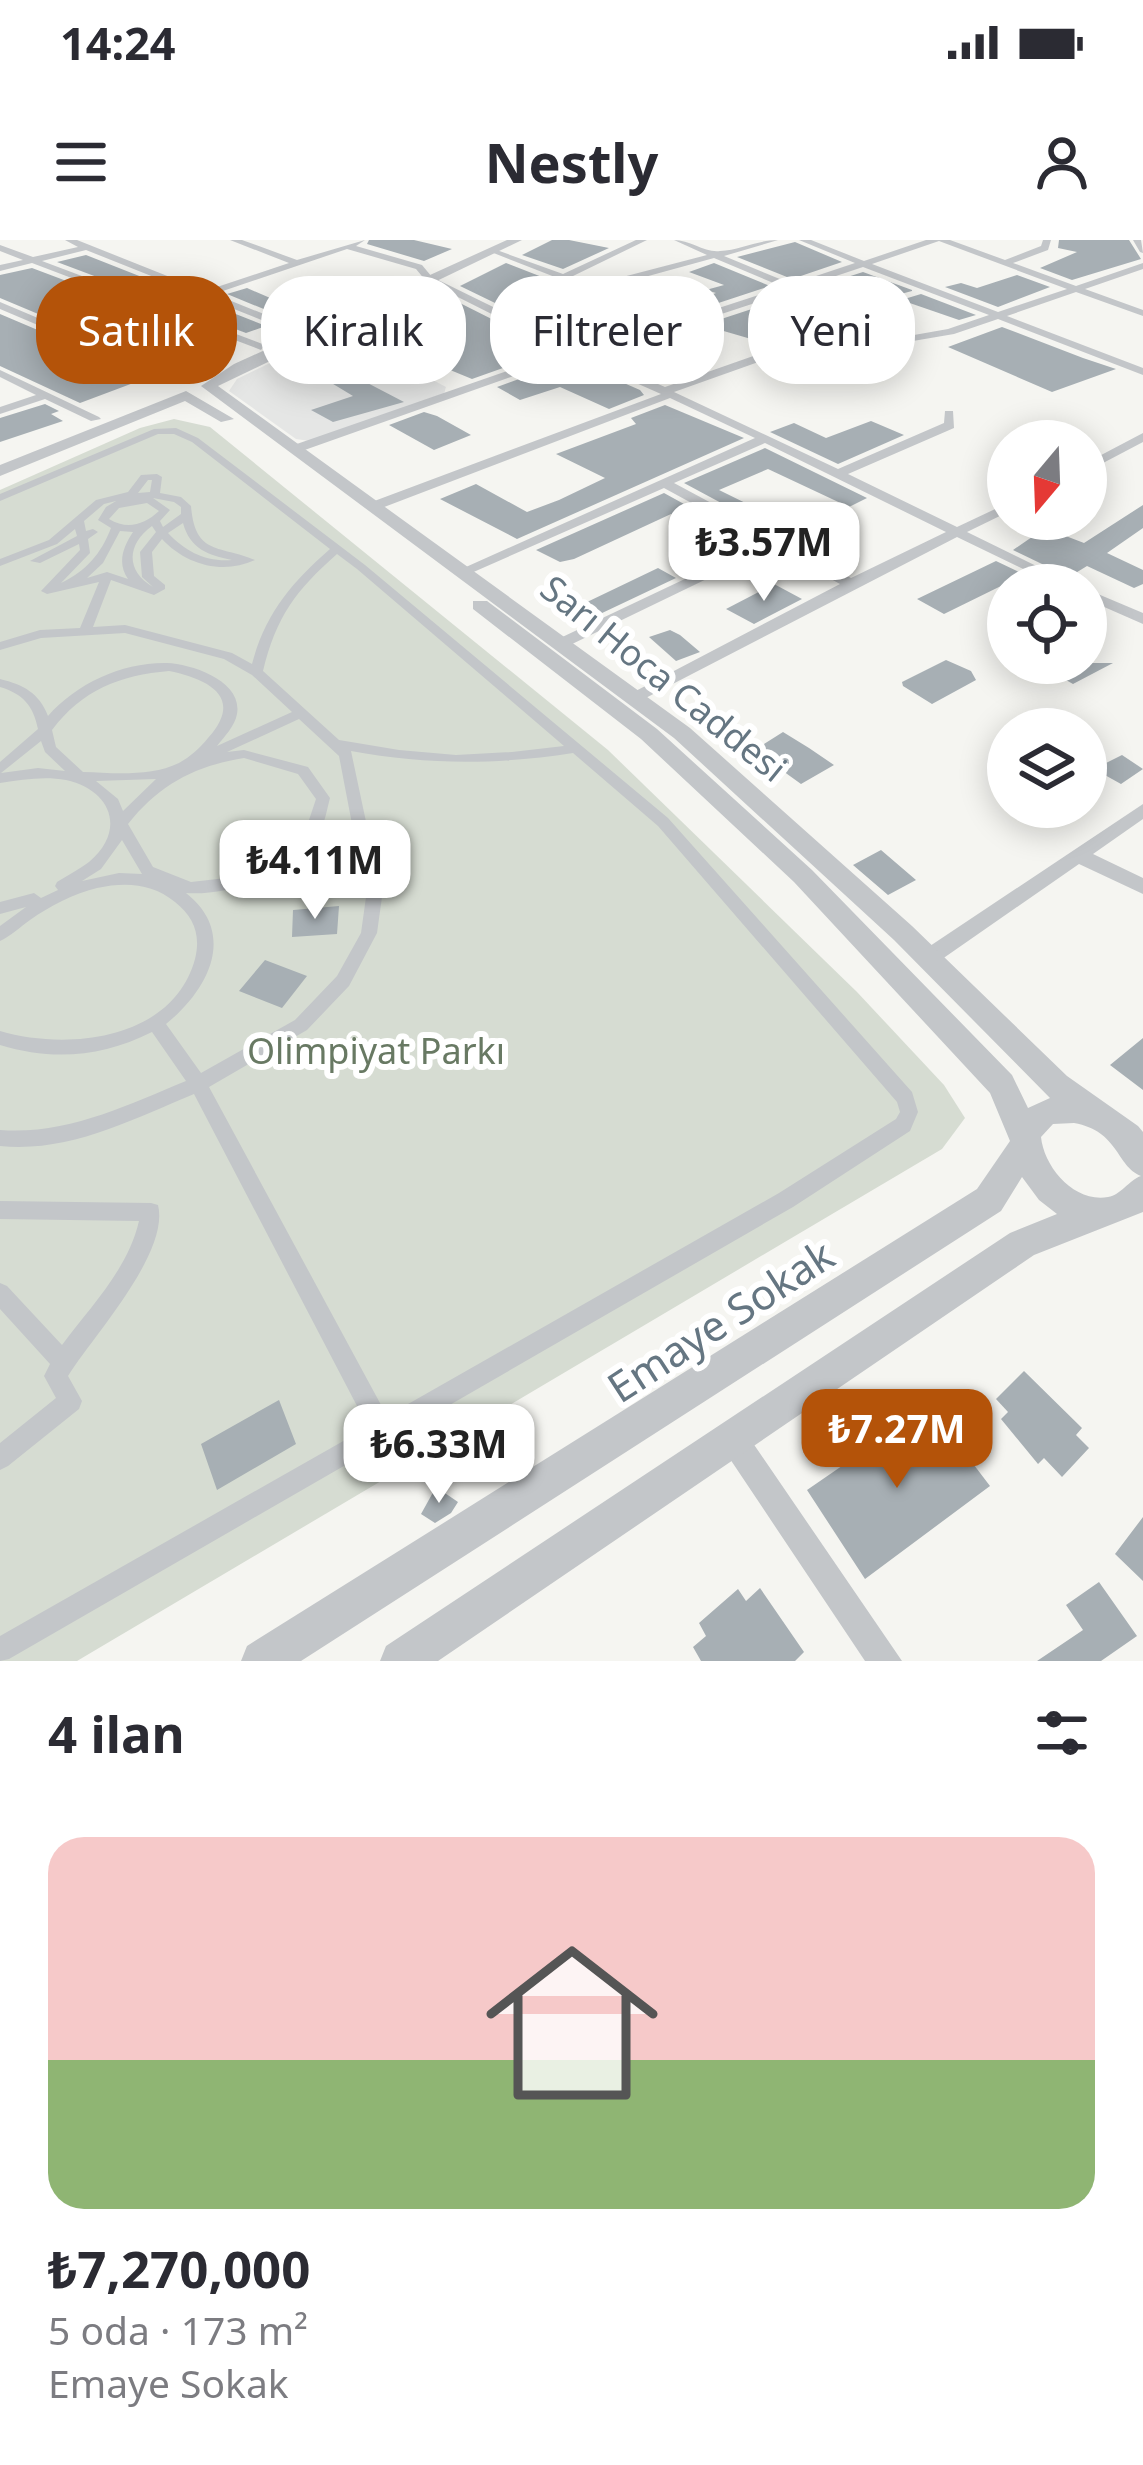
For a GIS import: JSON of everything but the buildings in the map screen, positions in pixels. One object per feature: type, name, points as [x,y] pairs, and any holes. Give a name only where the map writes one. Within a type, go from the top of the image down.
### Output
[{"type":"street","points":[[69,240],[160,276]]},
{"type":"street","points":[[234,240],[298,263]]},
{"type":"street","points":[[237,284],[364,240]]},
{"type":"street","points":[[436,276],[516,240]]},
{"type":"street","points":[[567,276],[643,240]]},
{"type":"street","points":[[678,240],[762,276]]},
{"type":"street","points":[[636,276],[773,240]]},
{"type":"street","points":[[803,240],[1143,372]]},
{"type":"street","points":[[825,276],[939,240],[1143,313]]},
{"type":"street","points":[[1001,264],[1045,248],[1047,240]]},
{"type":"street","points":[[1139,241],[1143,250]]},
{"type":"street","points":[[348,246],[419,268],[426,276]]},
{"type":"street","points":[[0,268],[87,247]]},
{"type":"street","points":[[0,248],[74,276]]},
{"type":"street","points":[[494,250],[558,276]]},
{"type":"street","points":[[915,337],[925,338],[1143,266]]},
{"type":"street","points":[[0,305],[184,385]]},
{"type":"street","points":[[237,338],[261,347]]},
{"type":"street","points":[[0,471],[261,347]]},
{"type":"street","points":[[0,460],[261,353]]},
{"type":"street","points":[[374,506],[748,363]]},
{"type":"street","points":[[0,373],[95,419]]},
{"type":"street","points":[[295,449],[490,383]]},
{"type":"street","points":[[650,384],[1022,564]]},
{"type":"street","name":"Sarı Hoca Caddesi","points":[[184,385],[295,449],[682,733],[928,958],[1056,1085],[1138,1147]]},
{"type":"street","name":"Sarı Hoca Caddesi","points":[[184,385],[650,734],[803,876],[1001,1084],[1041,1183],[1058,1198],[1127,1205]]},
{"type":"street","points":[[0,411],[46,395]]},
{"type":"street","points":[[837,474],[950,425],[949,412]]},
{"type":"street","points":[[0,498],[167,430],[195,440],[337,549],[663,822],[837,1016],[905,1098],[909,1112],[903,1125],[786,1200],[0,1650]]},
{"type":"street","points":[[1107,457],[1143,437]]},
{"type":"street","points":[[464,571],[766,438]]},
{"type":"street","points":[[134,497],[141,479],[152,476],[157,477],[155,495]]},
{"type":"street","points":[[663,482],[851,584]]},
{"type":"street","points":[[0,566],[40,549],[100,502],[155,495],[186,506],[188,532],[204,548],[249,560],[194,558],[170,546],[153,527]]},
{"type":"street","points":[[110,525],[103,516],[134,497],[163,506],[163,515],[125,552],[125,563],[145,589]]},
{"type":"street","points":[[0,566],[50,556],[110,525],[153,527],[186,516]]},
{"type":"street","points":[[636,698],[987,517]]},
{"type":"street","points":[[78,520],[85,538],[81,560],[46,590],[107,575],[154,592],[161,586],[148,577],[145,563],[153,527]]},
{"type":"street","points":[[55,590],[99,563],[110,525]]},
{"type":"street","points":[[562,643],[773,542]]},
{"type":"street","points":[[256,673],[265,634],[280,602],[337,549]]},
{"type":"street","points":[[86,629],[107,575]]},
{"type":"street","points":[[1107,603],[1143,620]]},
{"type":"street","points":[[0,646],[86,629],[125,629],[228,656],[256,673],[346,754],[374,897],[369,933],[344,981],[301,1025],[198,1084],[83,1130],[13,1141],[0,1138]]},
{"type":"street","points":[[0,769],[44,730],[69,699],[103,680],[142,668],[194,670],[226,691],[232,706],[228,723],[216,740],[182,767]]},
{"type":"street","points":[[0,683],[24,690],[38,701],[50,749],[80,776],[104,788],[115,803],[136,863],[201,919],[206,944],[199,974],[178,1002],[154,1021],[108,1044],[68,1052],[31,1051],[0,1038]]},
{"type":"street","points":[[0,908],[42,896],[96,862],[156,782],[301,713]]},
{"type":"street","points":[[334,744],[412,759],[496,762],[577,748]]},
{"type":"street","points":[[0,778],[33,772],[139,775],[212,757],[272,757],[297,766],[314,780],[322,797],[322,816],[313,836],[272,870],[211,886],[124,881],[88,885],[52,897],[0,934]]},
{"type":"street","points":[[928,958],[1143,810]]},
{"type":"street","points":[[1078,855],[1143,887]]},
{"type":"street","points":[[154,1021],[198,1084],[382,1430]]},
{"type":"street","points":[[1024,1140],[1044,1112],[1078,1108],[1096,1114]]},
{"type":"street","name":"Emaye Sokak","points":[[262,1661],[989,1200],[1024,1140]]},
{"type":"street","points":[[401,1661],[1022,1244],[1127,1205]]},
{"type":"street","points":[[0,1210],[152,1212],[148,1234],[116,1294],[55,1376],[71,1402],[0,1458]]},
{"type":"street","points":[[0,1293],[63,1362]]},
{"type":"street","points":[[734,1440],[885,1661]]},
{"type":"shaded area","points":[[261,367],[261,384],[446,387],[444,394],[310,441],[296,439],[229,391],[237,379]]},
{"type":"green space","name":"Olimpiyat Parkı","points":[[174,419],[210,427],[608,750],[857,992],[944,1085],[965,1118],[942,1149],[77,1661],[0,1661],[0,490],[140,428]]}]
